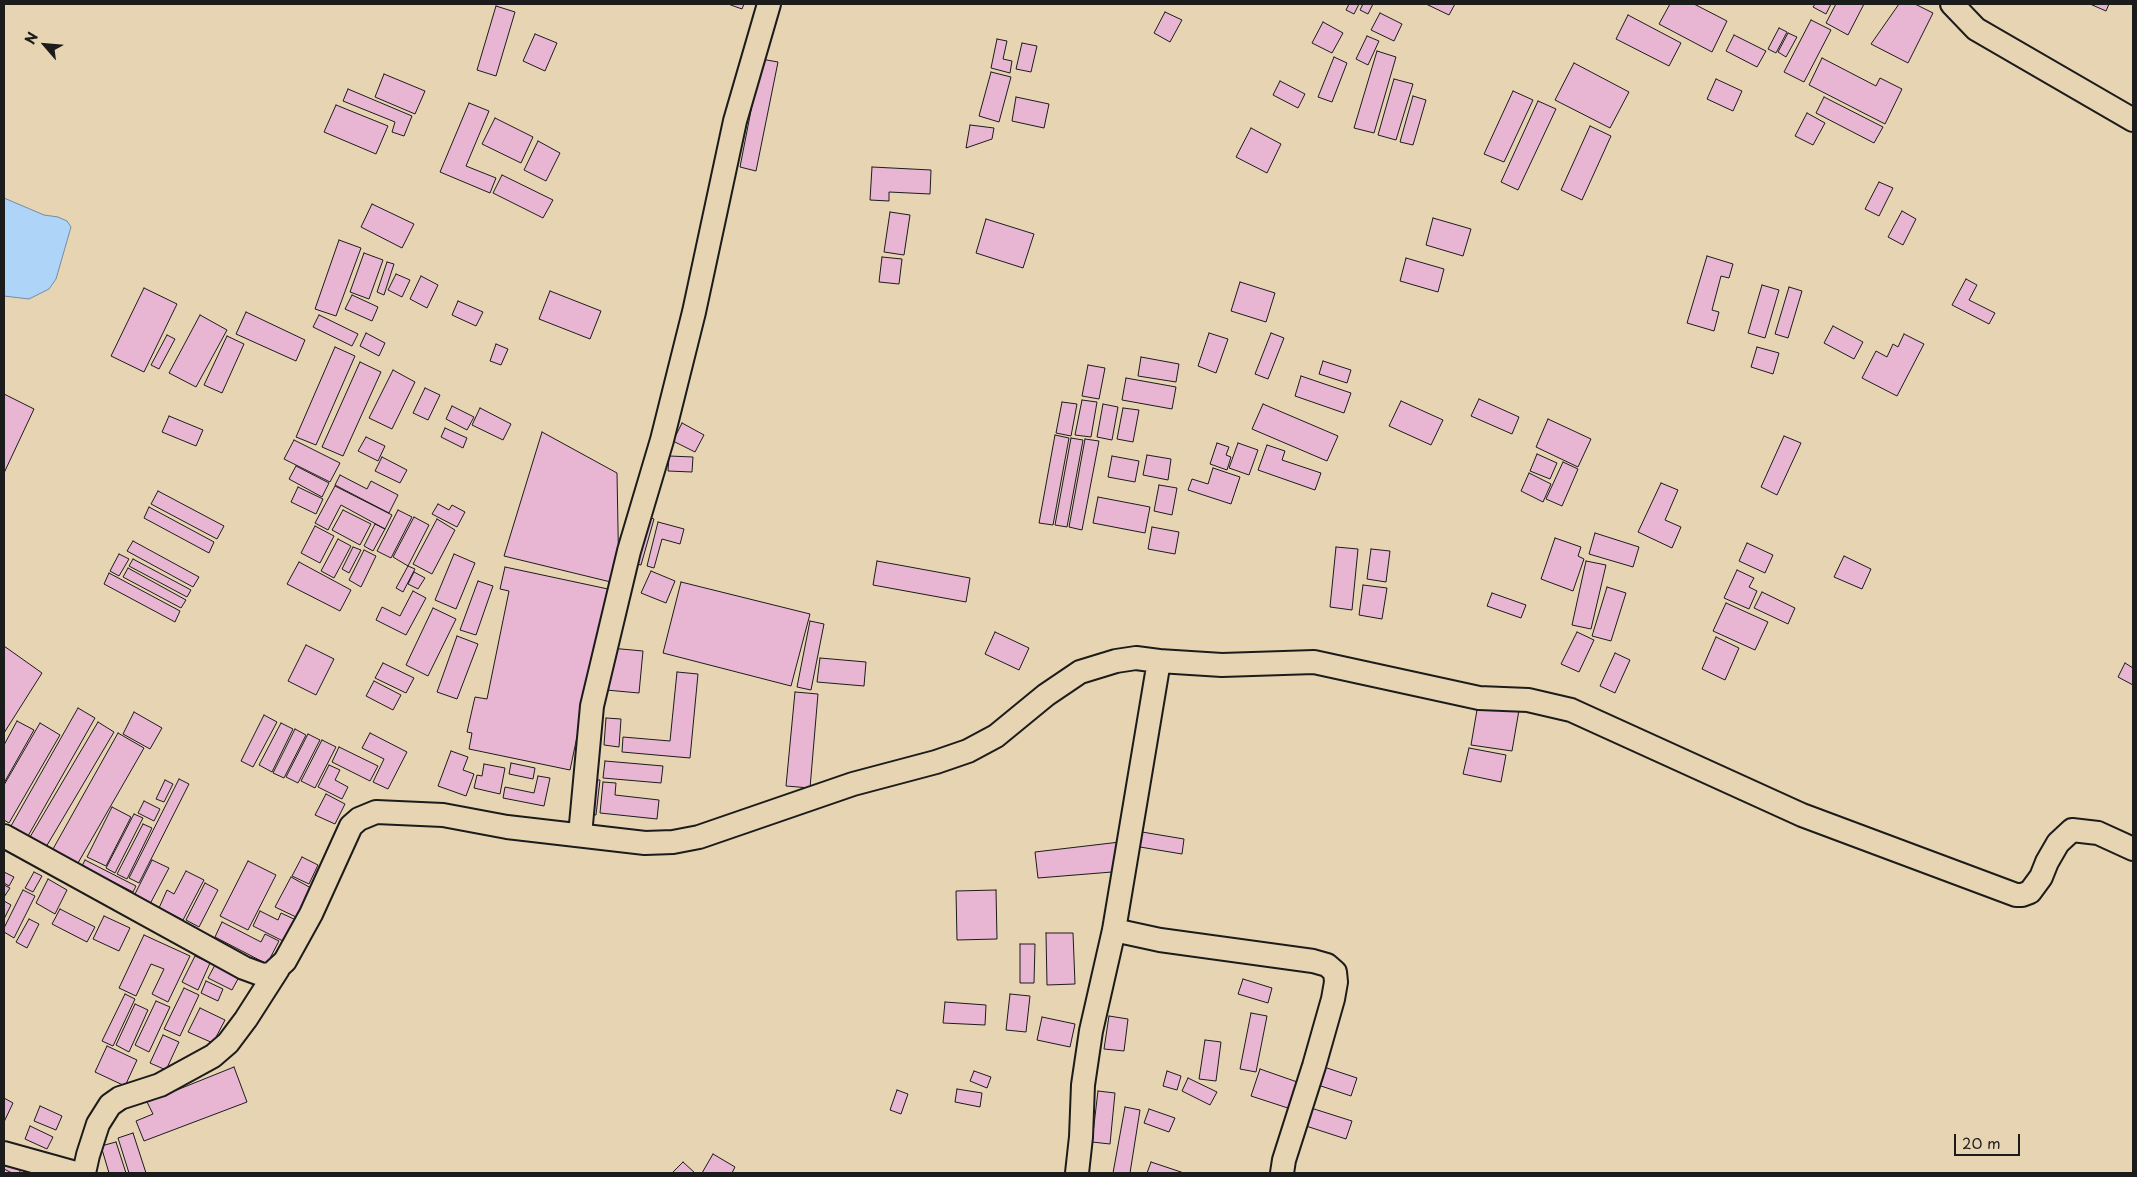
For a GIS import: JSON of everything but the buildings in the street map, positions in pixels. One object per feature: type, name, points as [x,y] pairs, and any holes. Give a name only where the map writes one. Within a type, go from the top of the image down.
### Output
[{"type":"street","points":[[580,835],[592,706],[629,551],[662,440],[694,312],[735,121],[769,4]]},
{"type":"street","points":[[1952,4],[1976,29],[2133,120]]},
{"type":"street","points":[[84,1173],[98,1124],[110,1105],[120,1098],[160,1085],[213,1056],[228,1042],[246,1019],[285,961],[311,914],[351,826],[359,819],[376,812],[443,815],[507,827],[645,844],[673,842],[700,837],[853,784],[936,762],[968,750],[996,736],[1046,694],[1080,672],[1116,660],[1136,658],[1222,665],[1314,662],[1479,698],[1528,700],[1571,710],[1802,815],[2016,895],[2030,892],[2041,877],[2058,843],[2072,830],[2098,833],[2133,849]]},
{"type":"street","points":[[1077,1173],[1081,1137],[1082,1085],[1090,1031],[1114,930],[1159,661]]},
{"type":"street","points":[[4,836],[244,968],[262,976],[272,974],[278,969]]},
{"type":"street","points":[[1114,930],[1160,940],[1313,961],[1327,965],[1335,972],[1336,982],[1333,999],[1284,1160],[1282,1173]]},
{"type":"street","points":[[4,1153],[76,1173]]},
{"type":"water","points":[[4,198],[44,215],[58,217],[67,221],[71,227],[56,279],[49,289],[29,299],[4,296]]}]
